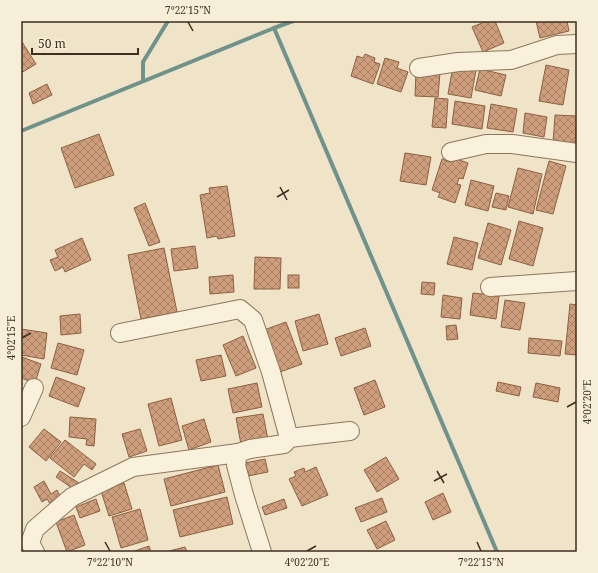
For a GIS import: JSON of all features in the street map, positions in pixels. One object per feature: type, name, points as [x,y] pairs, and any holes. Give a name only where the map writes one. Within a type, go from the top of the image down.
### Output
[{"type":"street","points":[[419,68],[458,62],[511,60],[557,45],[577,44]]},
{"type":"street","points":[[450,152],[486,144],[512,144],[577,153]]},
{"type":"street","points":[[490,287],[577,281]]},
{"type":"street","points":[[120,333],[240,309],[253,320],[271,372],[289,438]]},
{"type":"street","points":[[21,417],[34,388]]},
{"type":"street","points":[[35,552],[30,543],[35,529],[72,497],[133,467],[238,454],[250,449],[284,444],[289,438],[350,431]]},
{"type":"street","points":[[238,454],[236,465],[262,552]]},
{"type":"building","points":[[487,21],[495,21],[504,43],[483,52],[472,27]]},
{"type":"building","points":[[536,21],[567,21],[569,31],[540,38]]},
{"type":"building","points":[[22,42],[36,64],[21,73],[21,43]]},
{"type":"building","points":[[365,54],[375,58],[374,62],[380,64],[373,84],[351,76],[357,56],[363,58]]},
{"type":"building","points":[[385,58],[399,62],[397,68],[408,72],[401,92],[377,84]]},
{"type":"building","points":[[546,65],[569,70],[563,105],[539,101]]},
{"type":"building","points":[[453,66],[476,70],[471,98],[448,94]]},
{"type":"building","points":[[480,69],[506,75],[501,96],[475,90]]},
{"type":"building","points":[[416,71],[440,72],[438,97],[415,96]]},
{"type":"building","points":[[47,84],[52,95],[33,104],[29,93]]},
{"type":"building","points":[[435,98],[448,99],[446,128],[432,127]]},
{"type":"building","points":[[455,101],[485,106],[482,129],[452,124]]},
{"type":"building","points":[[491,104],[517,109],[513,132],[487,128]]},
{"type":"building","points":[[525,113],[547,117],[544,137],[523,133]]},
{"type":"building","points":[[555,115],[577,116],[575,144],[553,143]]},
{"type":"building","points":[[99,134],[114,175],[75,188],[61,148]]},
{"type":"building","points":[[405,153],[431,157],[426,185],[400,181]]},
{"type":"building","points":[[451,157],[468,163],[463,179],[459,178],[457,184],[461,185],[455,203],[438,197],[440,193],[432,190],[442,159],[449,162]]},
{"type":"building","points":[[549,161],[566,166],[553,214],[536,210]]},
{"type":"building","points":[[518,168],[542,174],[533,214],[508,207]]},
{"type":"building","points":[[471,180],[494,186],[488,211],[465,205]]},
{"type":"building","points":[[227,186],[235,236],[218,239],[217,236],[207,238],[200,195],[210,193],[209,188]]},
{"type":"building","points":[[496,193],[509,196],[506,210],[492,207]]},
{"type":"building","points":[[145,203],[160,242],[149,246],[134,208]]},
{"type":"building","points":[[519,221],[543,228],[533,266],[509,259]]},
{"type":"building","points":[[488,223],[511,230],[501,265],[478,258]]},
{"type":"building","points":[[454,237],[478,243],[472,270],[447,264]]},
{"type":"building","points":[[82,238],[91,260],[65,272],[63,267],[55,271],[50,260],[58,257],[55,250]]},
{"type":"building","points":[[195,246],[198,268],[174,271],[171,249]]},
{"type":"building","points":[[164,248],[177,312],[141,319],[128,255]]},
{"type":"building","points":[[255,257],[281,258],[280,289],[254,289]]},
{"type":"building","points":[[233,275],[234,292],[210,294],[209,277]]},
{"type":"building","points":[[288,275],[299,275],[299,288],[288,288]]},
{"type":"building","points":[[422,282],[435,283],[434,295],[421,294]]},
{"type":"building","points":[[473,293],[499,296],[496,319],[470,315]]},
{"type":"building","points":[[443,295],[462,298],[460,319],[441,317]]},
{"type":"building","points":[[505,300],[525,303],[520,330],[501,327]]},
{"type":"building","points":[[570,304],[577,305],[577,355],[565,354]]},
{"type":"building","points":[[80,314],[81,333],[61,335],[60,316]]},
{"type":"building","points":[[319,314],[328,344],[303,351],[295,321]]},
{"type":"building","points":[[286,322],[302,364],[280,372],[264,330]]},
{"type":"building","points":[[456,325],[458,339],[447,340],[446,326]]},
{"type":"building","points":[[365,328],[371,346],[341,356],[335,338]]},
{"type":"building","points":[[21,329],[47,333],[44,359],[21,355]]},
{"type":"building","points":[[243,336],[256,368],[236,376],[223,345]]},
{"type":"building","points":[[529,338],[562,341],[560,356],[528,353]]},
{"type":"building","points":[[58,343],[84,350],[77,375],[51,368]]},
{"type":"building","points":[[221,355],[226,376],[201,381],[196,360]]},
{"type":"building","points":[[22,357],[41,364],[35,383],[21,378]]},
{"type":"building","points":[[56,377],[85,388],[78,407],[49,396]]},
{"type":"building","points":[[375,380],[385,407],[364,415],[354,388]]},
{"type":"building","points":[[498,382],[521,387],[519,396],[496,391]]},
{"type":"building","points":[[257,383],[262,407],[233,413],[228,389]]},
{"type":"building","points":[[536,383],[560,388],[558,402],[533,397]]},
{"type":"building","points":[[171,398],[182,440],[159,446],[148,404]]},
{"type":"building","points":[[263,414],[268,440],[241,444],[236,418]]},
{"type":"building","points":[[70,417],[96,419],[94,446],[86,445],[87,439],[69,437]]},
{"type":"building","points":[[204,419],[211,442],[189,450],[182,426]]},
{"type":"building","points":[[44,429],[61,442],[46,461],[29,447]]},
{"type":"building","points":[[140,429],[147,451],[129,457],[122,434]]},
{"type":"building","points":[[65,440],[96,464],[92,470],[84,464],[74,477],[50,458]]},
{"type":"building","points":[[386,457],[399,479],[377,492],[364,470]]},
{"type":"building","points":[[265,459],[268,472],[248,476],[245,463]]},
{"type":"building","points":[[218,465],[225,492],[171,506],[164,479]]},
{"type":"building","points":[[316,467],[328,495],[302,506],[289,479],[296,476],[294,472],[304,468],[305,472]]},
{"type":"building","points":[[60,471],[79,483],[75,490],[56,477]]},
{"type":"building","points":[[44,481],[51,494],[57,490],[62,500],[52,507],[47,499],[42,502],[34,487]]},
{"type":"building","points":[[124,483],[132,509],[109,516],[101,491]]},
{"type":"building","points":[[443,493],[451,512],[433,520],[425,502]]},
{"type":"building","points":[[227,497],[233,524],[180,537],[173,510]]},
{"type":"building","points":[[382,498],[387,512],[361,522],[355,508]]},
{"type":"building","points":[[96,499],[100,511],[80,518],[76,507]]},
{"type":"building","points":[[284,499],[287,508],[265,515],[262,507]]},
{"type":"building","points":[[140,509],[148,540],[121,548],[112,517]]},
{"type":"building","points":[[74,515],[85,545],[67,552],[56,522]]},
{"type":"building","points":[[386,521],[395,540],[377,549],[367,530]]},
{"type":"building","points":[[149,546],[151,552],[132,552]]},
{"type":"building","points":[[185,547],[187,552],[169,552],[169,551]]},
{"type":"waterway","points":[[143,81],[143,62],[168,21]]},
{"type":"waterway","points":[[21,131],[293,21]]},
{"type":"waterway","points":[[274,28],[497,552]]}]
